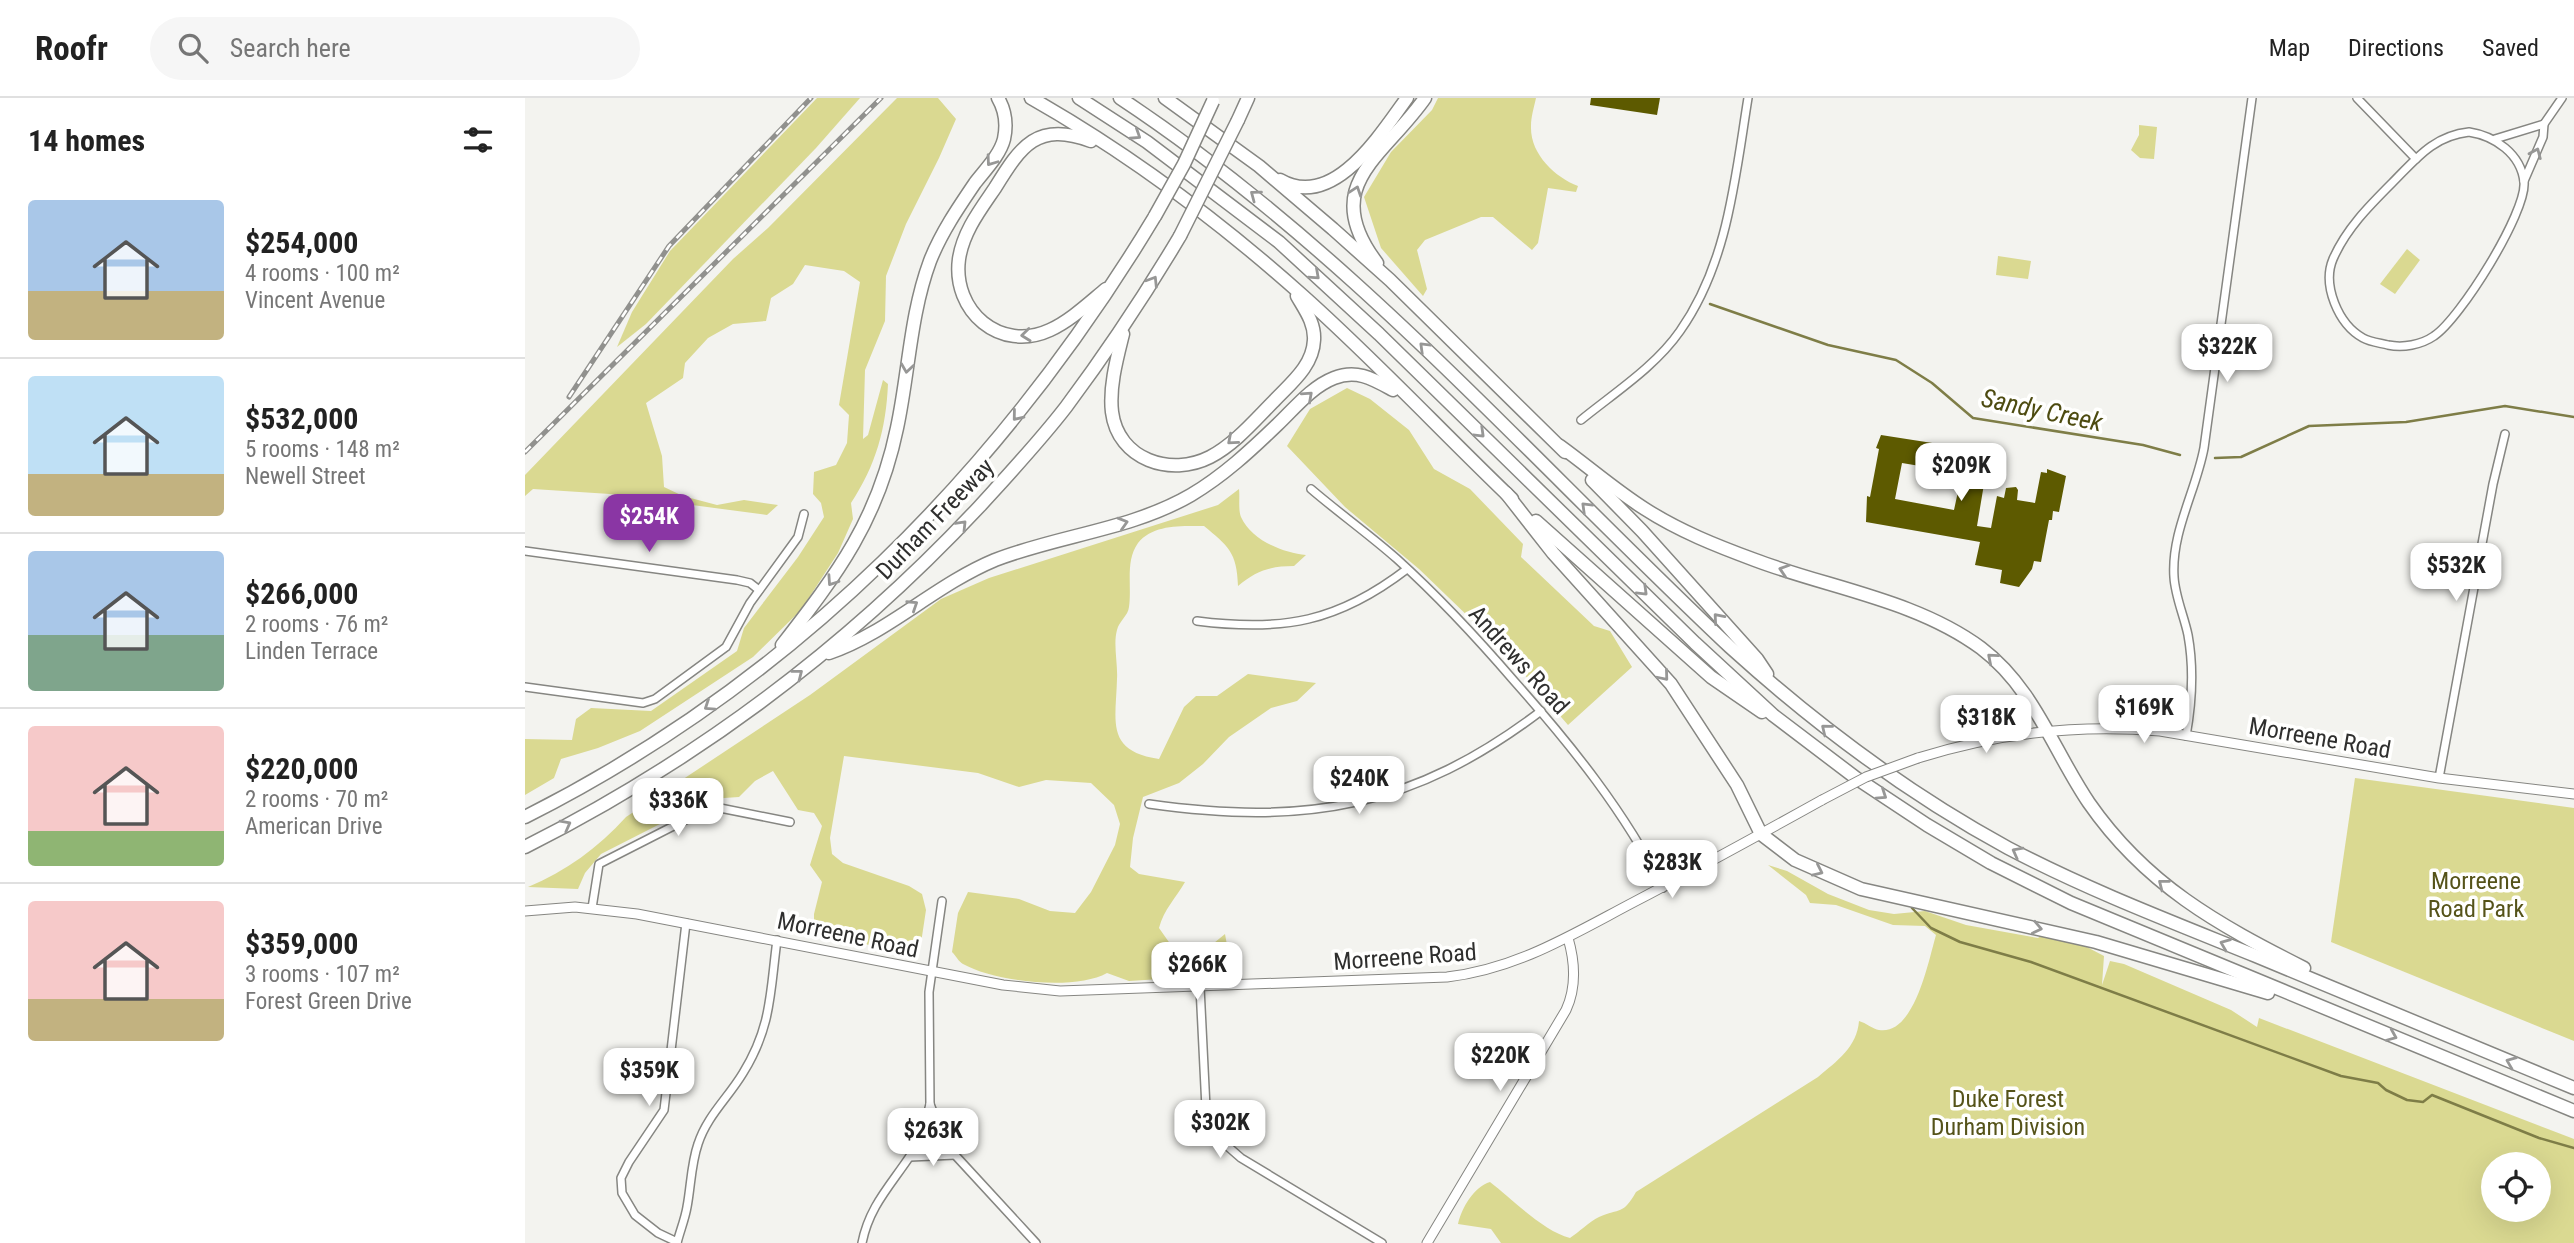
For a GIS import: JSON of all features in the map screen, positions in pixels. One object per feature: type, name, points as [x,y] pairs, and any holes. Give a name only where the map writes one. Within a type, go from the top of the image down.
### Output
[{"type":"highway","points":[[764,666],[823,594],[855,544],[876,502],[898,426],[922,285],[953,216],[1003,141],[1003,109],[998,98]]},
{"type":"highway","points":[[1031,98],[1114,150],[1231,235],[1289,284],[1596,578],[1711,677],[1733,694],[1787,726]]},
{"type":"highway","points":[[1079,98],[1147,142],[1279,242],[1379,334],[1719,665],[1787,726],[1890,802],[2002,868],[2094,913],[2574,1111]]},
{"type":"highway","points":[[1120,98],[1261,200],[1361,286],[1696,615],[1777,689],[1865,757],[1946,811],[2007,847],[2124,902],[2574,1087]]},
{"type":"highway","points":[[1165,98],[1259,166],[1390,280],[1642,530],[1757,659],[1777,689]]},
{"type":"highway","name":"Durham Freeway","points":[[525,847],[714,738],[822,655],[916,571],[1019,464],[1065,409],[1125,325],[1180,236],[1248,98]]},
{"type":"highway","points":[[1259,166],[1297,187],[1315,188],[1334,181],[1370,144],[1407,98]]},
{"type":"highway","points":[[1390,280],[1357,233],[1352,202],[1368,166],[1425,98]]},
{"type":"highway","name":"Durham Freeway","points":[[525,817],[663,737],[764,666],[880,567],[933,514],[1046,380],[1115,282],[1184,163],[1214,99]]},
{"type":"highway","points":[[1114,150],[1077,136],[1059,133],[1042,136],[1025,144],[969,229],[961,248],[958,274],[961,294],[977,318],[997,331],[1019,336],[1051,330],[1115,282]]},
{"type":"highway","points":[[1125,325],[1112,391],[1113,416],[1120,436],[1134,452],[1149,462],[1172,467],[1198,462],[1231,442],[1297,377],[1310,360],[1314,340],[1312,324],[1289,284]]},
{"type":"highway","points":[[822,655],[856,643],[948,583],[997,560],[1127,522],[1189,496],[1237,463],[1314,390],[1332,379],[1344,374],[1361,374],[1409,399]]},
{"type":"highway","points":[[1560,446],[1630,499],[1685,532],[1755,561],[1874,598],[1948,626],[1997,662],[2035,707],[2080,789],[2117,841],[2150,875],[2188,904],[2227,928],[2379,1007]]},
{"type":"highway","points":[[1506,493],[1553,553],[1671,684],[1737,785],[1761,834],[1795,860],[1861,889],[2096,942],[2329,1010]]},
{"type":"street","points":[[1581,420],[1670,343],[1681,330],[1703,290],[1724,236],[1748,98]]},
{"type":"street","points":[[2186,736],[2191,665],[2188,635],[2174,582],[2175,557],[2180,528],[2200,471],[2204,448],[2252,98]]},
{"type":"street","points":[[2357,98],[2416,159]]},
{"type":"street","points":[[2544,124],[2495,139],[2469,132],[2441,138],[2416,159],[2357,220],[2331,267],[2333,298],[2350,327],[2364,338],[2394,346],[2410,346],[2433,338],[2465,303],[2507,231],[2522,197],[2524,181],[2543,136],[2544,124],[2563,98]]},
{"type":"street","points":[[2495,139],[2518,164],[2524,181]]},
{"type":"street","points":[[2439,778],[2493,484],[2505,434]]},
{"type":"street","name":"Andrews Road","points":[[1311,489],[1407,569],[1486,649],[1541,711],[1581,759],[1642,847],[1663,888]]},
{"type":"street","points":[[525,687],[649,702],[726,647],[759,590],[798,537],[804,514]]},
{"type":"street","points":[[525,551],[737,580],[750,583],[759,590]]},
{"type":"street","points":[[1197,621],[1241,625],[1281,624],[1317,617],[1347,608],[1407,569]]},
{"type":"street","points":[[1149,804],[1265,813],[1334,808],[1395,792],[1449,771],[1541,711]]},
{"type":"street","name":"Morreene Road","points":[[525,911],[563,907],[592,908],[686,923],[1003,985],[1064,991],[1468,974],[1507,965],[1567,937],[1866,777],[1967,743],[2049,731],[2127,729],[2186,736],[2439,778],[2574,794]]},
{"type":"street","points":[[592,908],[599,864],[705,810],[720,808],[790,822]]},
{"type":"street","points":[[862,1243],[867,1222],[880,1195],[910,1157],[926,1123],[930,1104],[931,972],[942,901]]},
{"type":"street","points":[[686,923],[666,1104],[655,1127],[629,1162],[621,1178],[622,1193],[635,1215],[658,1233],[677,1243],[687,1209],[693,1163],[701,1136],[714,1110],[743,1073],[763,1035],[770,1010],[770,982],[776,940]]},
{"type":"street","points":[[1427,1243],[1566,1010],[1574,980],[1572,951],[1567,937]]},
{"type":"street","points":[[1200,987],[1206,1108],[1217,1137],[1241,1158],[1382,1243]]},
{"type":"street","points":[[930,1104],[941,1133],[955,1155],[1036,1243]]},
{"type":"street","points":[[910,1157],[955,1155]]},
{"type":"green space","points":[[817,98],[860,98],[816,148],[646,324],[617,347],[632,312],[670,251]]},
{"type":"green space","points":[[897,98],[938,98],[956,119],[906,224],[886,276],[885,321],[865,370],[863,439],[868,435],[883,380],[888,384],[885,416],[873,461],[851,503],[853,519],[838,553],[801,610],[753,657],[640,731],[561,759],[554,778],[525,795],[525,739],[572,740],[576,719],[591,708],[651,711],[737,651],[744,628],[798,557],[824,517],[821,503],[813,494],[814,472],[836,465],[847,443],[849,415],[839,405],[860,282],[844,271],[805,265],[793,284],[771,298],[766,321],[733,324],[708,338],[685,363],[683,378],[646,403],[662,456],[664,487],[683,496],[717,505],[744,500],[778,505],[767,515],[610,494],[533,489],[525,496],[525,475],[733,259],[768,228]]},
{"type":"green space","points":[[1438,98],[1536,98],[1531,126],[1539,155],[1561,177],[1578,186],[1576,192],[1548,188],[1538,243],[1532,250],[1493,217],[1481,217],[1425,240],[1417,250],[1427,289],[1423,296],[1381,248],[1364,197],[1391,152],[1432,110]]},
{"type":"green space","points":[[2139,125],[2157,127],[2154,159],[2140,158],[2131,150],[2139,135]]},
{"type":"green space","points":[[2407,249],[2420,260],[2395,294],[2380,284]]},
{"type":"green space","points":[[1998,256],[2031,261],[2028,279],[1996,275]]},
{"type":"green space","points":[[1347,388],[1370,399],[1409,430],[1434,469],[1470,489],[1523,544],[1521,557],[1594,626],[1610,631],[1632,667],[1568,725],[1504,651],[1419,569],[1345,507],[1287,446],[1310,409]]},
{"type":"green space","points":[[1239,489],[1240,514],[1252,532],[1278,548],[1306,555],[1294,566],[1264,570],[1238,586],[1236,565],[1230,551],[1204,526],[1168,527],[1152,532],[1138,543],[1134,550],[1130,566],[1129,607],[1118,627],[1115,641],[1117,732],[1130,749],[1159,759],[1184,707],[1196,696],[1217,696],[1248,674],[1316,683],[1297,701],[1271,708],[1229,737],[1203,764],[1179,783],[1143,797],[1133,838],[1130,867],[1139,874],[1185,882],[1167,909],[1159,928],[1178,955],[1198,956],[1225,934],[1231,967],[1161,979],[1129,981],[1107,973],[1075,982],[1035,982],[1014,980],[977,970],[962,963],[952,952],[958,913],[968,892],[1019,899],[1050,911],[1075,913],[1091,892],[1115,845],[1120,824],[1114,805],[1091,783],[1046,780],[1019,787],[978,773],[844,756],[830,838],[832,854],[843,863],[909,886],[922,894],[926,910],[921,943],[911,952],[834,939],[814,932],[814,914],[822,882],[810,865],[822,826],[814,813],[798,810],[773,771],[755,781],[739,797],[709,799],[601,854],[585,873],[578,889],[528,887],[581,858],[626,817],[810,695],[941,599],[989,578],[1218,505]]},
{"type":"green space","name":"Morreene Road Park","points":[[2355,778],[2574,808],[2574,1041],[2331,942]]},
{"type":"green space","name":"Duke Forest Durham Division","points":[[1768,865],[1787,871],[1828,894],[1869,910],[1894,914],[1925,911],[1966,925],[2038,938],[2043,934],[2083,945],[2104,956],[2102,985],[2110,961],[2124,964],[2231,1010],[2257,1027],[2259,1018],[2574,1139],[2574,1243],[1501,1243],[1491,1229],[1458,1224],[1470,1198],[1479,1188],[1490,1182],[1549,1229],[1570,1238],[1595,1219],[1621,1210],[1636,1192],[1818,1077],[1850,1046],[1859,1021],[1879,1030],[1891,1029],[1902,1021],[1918,993],[1936,935],[1925,926],[1893,925],[1836,905],[1810,903],[1806,895]]},
{"type":"building","points":[[1591,98],[1660,98],[1657,115],[1590,105]]},
{"type":"building","points":[[1881,435],[1990,452],[1991,467],[1987,466],[1977,526],[1991,528],[1997,496],[2004,498],[2006,488],[2016,487],[2017,500],[2035,503],[2041,472],[2047,473],[2047,469],[2066,476],[2059,512],[2053,511],[2052,520],[2049,520],[2041,562],[2034,561],[2032,569],[2019,587],[2000,583],[2002,570],[1975,565],[1980,542],[1866,522],[1867,496],[1870,497],[1879,449],[1876,448]],"holes":[[[1902,463],[1962,473],[1954,510],[1895,499]]]},
{"type":"waterway","name":"Sandy Creek","points":[[1710,304],[1828,345],[1896,360],[1932,383],[1973,418],[2143,445],[2180,455]]},
{"type":"waterway","name":"Sandy Creek","points":[[2215,458],[2241,457],[2309,426],[2406,422],[2505,406],[2574,417]]},
{"type":"waterway","points":[[1912,908],[1931,928],[1960,942],[2031,962],[2341,1076],[2378,1083],[2407,1100],[2423,1102],[2432,1095],[2539,1138],[2574,1148]]},
{"type":"railway","points":[[569,397],[669,246],[811,98]]},
{"type":"railway","points":[[525,452],[881,98]]}]
